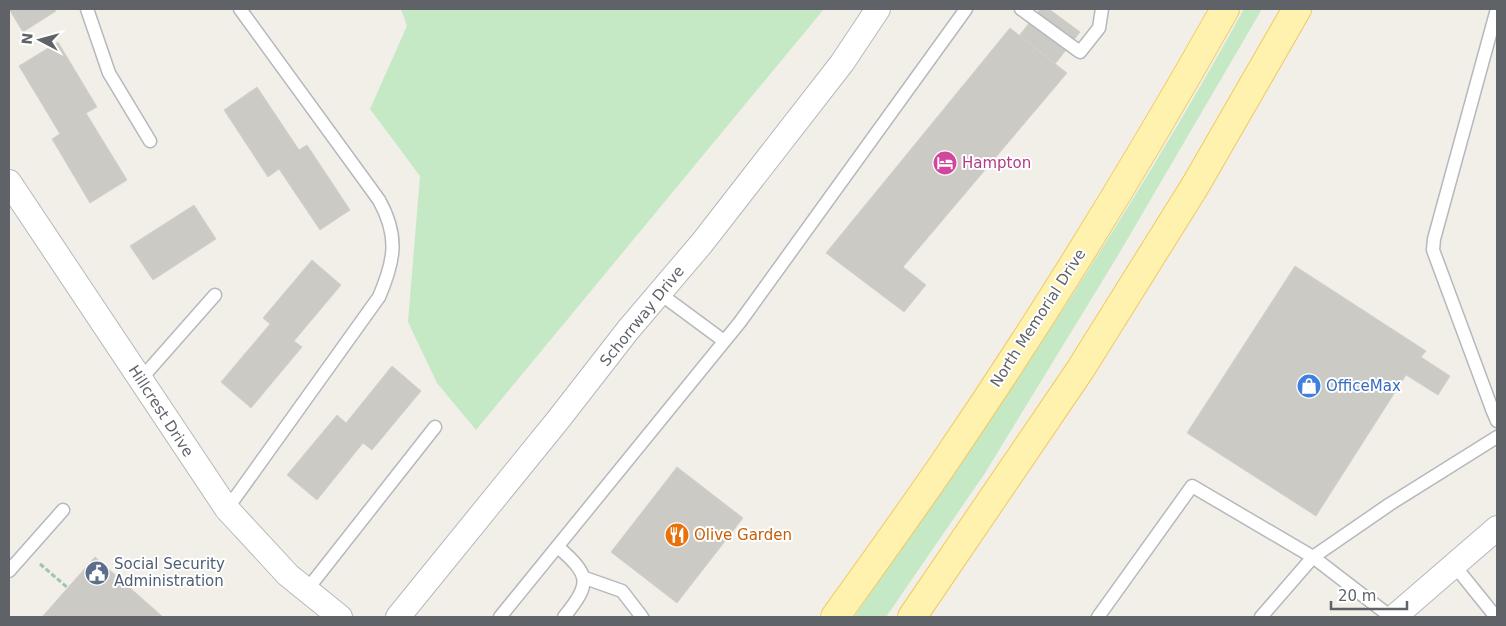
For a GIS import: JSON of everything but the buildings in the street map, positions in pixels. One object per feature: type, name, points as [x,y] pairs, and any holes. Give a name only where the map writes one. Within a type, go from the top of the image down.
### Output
[{"type":"main road","name":"North Memorial Drive","points":[[835,617],[942,466],[1051,301],[1168,110],[1226,9]]},
{"type":"main road","points":[[912,617],[1080,370],[1195,186],[1298,9]]},
{"type":"street","name":"Schorrway Drive","points":[[398,617],[702,243],[842,63],[878,9]]},
{"type":"street","name":"Hillcrest Drive","points":[[9,182],[227,509],[288,575],[340,617]]},
{"type":"street","points":[[1393,617],[1497,528]]},
{"type":"lane","points":[[87,9],[109,73],[150,142]]},
{"type":"lane","points":[[227,509],[379,297],[389,274],[393,239],[389,219],[379,200],[240,9]]},
{"type":"lane","points":[[500,617],[724,341],[966,9]]},
{"type":"lane","points":[[1022,9],[1080,52],[1099,28],[1102,9]]},
{"type":"lane","points":[[1495,413],[1433,250],[1434,239],[1493,44],[1497,9]]},
{"type":"lane","points":[[660,294],[724,341]]},
{"type":"lane","points":[[140,380],[215,295]]},
{"type":"lane","points":[[306,591],[435,427]]},
{"type":"lane","points":[[1261,617],[1313,557],[1390,504],[1497,437]]},
{"type":"lane","points":[[1098,617],[1192,486],[1313,557],[1393,617]]},
{"type":"lane","points":[[9,571],[63,510]]},
{"type":"lane","points":[[558,547],[576,563],[585,578],[584,589],[564,617]]},
{"type":"lane","points":[[1454,565],[1496,617]]},
{"type":"lane","points":[[585,578],[622,591],[642,617]]},
{"type":"path","points":[[55,577],[68,588]]},
{"type":"green space","points":[[401,9],[824,9],[476,430],[437,383],[408,322],[420,176],[370,109],[407,26]]},
{"type":"green space","points":[[1244,9],[1262,9],[1117,257],[985,473],[886,617],[854,617],[957,469],[1106,242],[1200,88]]},
{"type":"place","name":"Hampton","points":[[945,163]]},
{"type":"place","name":"OfficeMax","points":[[1309,386]]},
{"type":"place","name":"Olive Garden","points":[[677,535]]},
{"type":"place","name":"Social Security Administration","points":[[97,573]]}]
